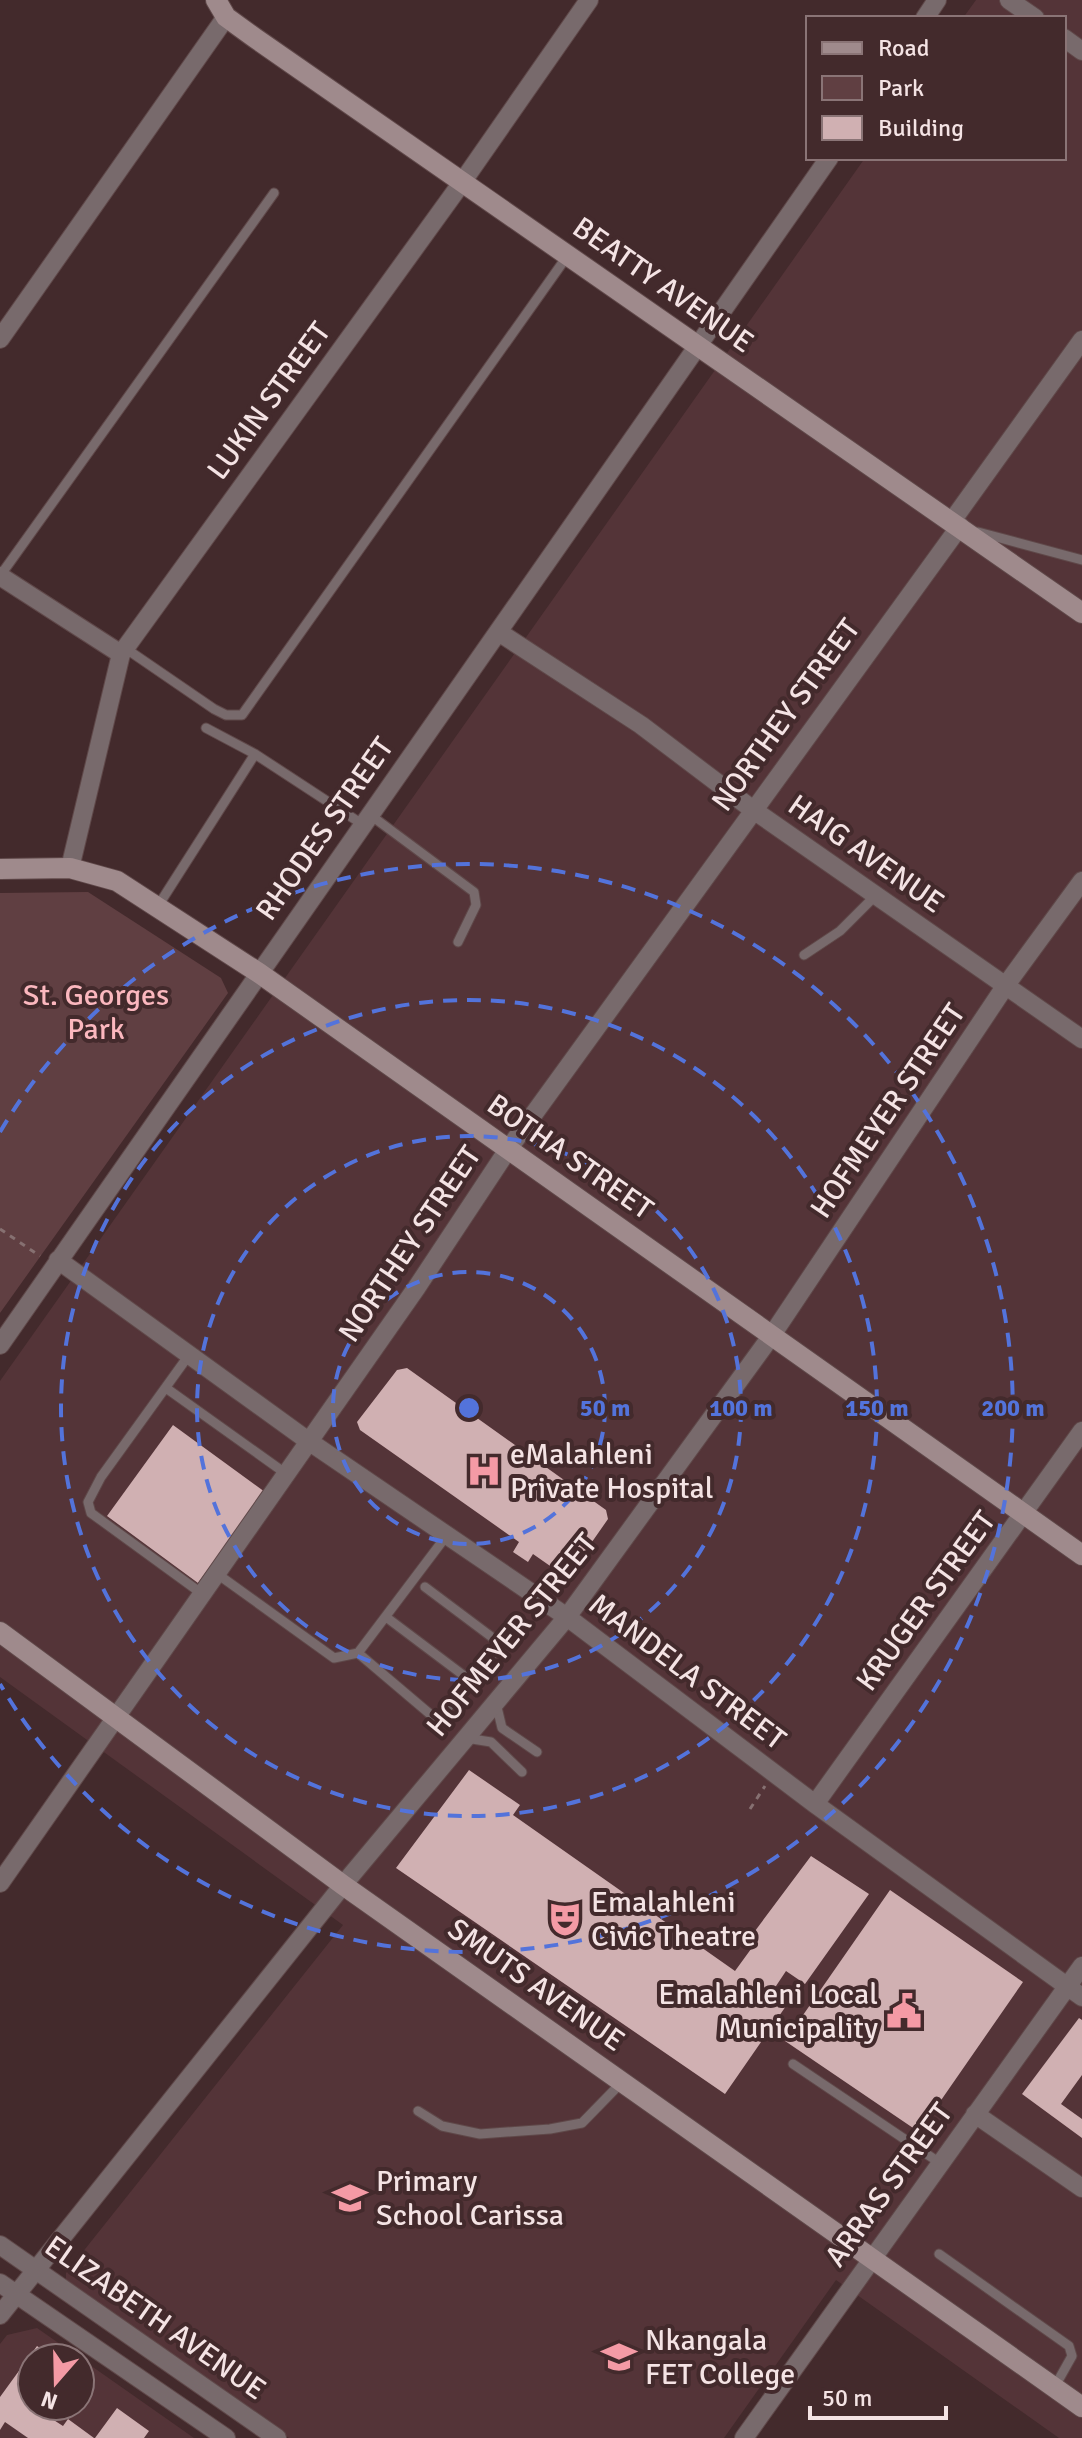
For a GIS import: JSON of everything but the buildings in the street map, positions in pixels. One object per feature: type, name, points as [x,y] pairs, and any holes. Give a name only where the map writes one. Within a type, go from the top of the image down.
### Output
[{"type":"main road","name":"BEATTY AVENUE","points":[[221,8],[700,348],[1082,613]]},
{"type":"main road","name":"BOTHA STREET","points":[[0,869],[70,868],[117,881],[259,973],[1082,1555]]},
{"type":"main road","name":"SMUTS AVENUE","points":[[0,1632],[343,1885],[1082,2407]]},
{"type":"street","name":"LUKIN STREET","points":[[70,868],[123,651],[463,181],[589,0]]},
{"type":"street","points":[[1009,0],[1032,16]]},
{"type":"street","points":[[0,339],[221,8]]},
{"type":"street","name":"RHODES STREET","points":[[0,1345],[366,819],[700,348],[828,160]]},
{"type":"street","name":"NORTHEY STREET","points":[[0,1883],[307,1440],[417,1287],[507,1151],[956,524],[1082,340]]},
{"type":"street","points":[[0,576],[123,651]]},
{"type":"street","name":"HAIG AVENUE","points":[[500,633],[641,725],[752,809],[1082,1039]]},
{"type":"street","name":"HOFMEYER STREET","points":[[0,2315],[343,1885],[567,1617],[772,1335],[1006,985],[1082,881]]},
{"type":"street","name":"MANDELA STREET","points":[[56,1263],[307,1440],[567,1617],[815,1804],[1075,1992]]},
{"type":"street","name":"KRUGER STREET","points":[[815,1804],[1082,1431]]},
{"type":"street","name":"ARRAS STREET","points":[[744,2438],[975,2114],[1075,1992],[1082,1966]]},
{"type":"street","points":[[975,2114],[1082,2188]]},
{"type":"street","name":"ELIZABETH AVENUE","points":[[0,2245],[277,2438]]},
{"type":"street","name":"ELIZABETH AVENUE","points":[[0,2283],[226,2438]]},
{"type":"lane","points":[[0,576],[274,193]]},
{"type":"lane","points":[[123,651],[214,709],[226,715],[242,715],[568,255]]},
{"type":"lane","points":[[956,524],[1082,560]]},
{"type":"lane","points":[[206,728],[366,819],[474,892],[476,905],[458,942]]},
{"type":"lane","points":[[157,907],[255,754]]},
{"type":"lane","points":[[804,955],[840,931],[876,895]]},
{"type":"lane","points":[[189,1355],[101,1477],[89,1497],[89,1508],[201,1593]]},
{"type":"lane","points":[[166,1388],[285,1473]]},
{"type":"lane","points":[[216,1573],[334,1658],[358,1653],[447,1535]]},
{"type":"lane","points":[[358,1653],[437,1720],[501,1644],[425,1587]]},
{"type":"lane","points":[[386,1617],[471,1681]]},
{"type":"lane","points":[[496,1703],[502,1728],[537,1752]]},
{"type":"lane","points":[[466,1738],[491,1742],[509,1756],[522,1772]]},
{"type":"lane","points":[[793,2064],[940,2163]]},
{"type":"lane","points":[[418,2111],[442,2126],[480,2134],[550,2129],[582,2123],[622,2082]]},
{"type":"lane","points":[[939,2254],[1069,2346],[1072,2356],[1054,2388]]},
{"type":"path","points":[[0,1229],[56,1263]]},
{"type":"path","points":[[750,1809],[774,1773]]},
{"type":"shaded area","points":[[976,0],[1082,0],[1082,2438],[1059,2438],[836,2280],[724,2438],[289,2438],[66,2282],[66,2273],[343,1925],[0,1677],[0,1381],[864,160],[1066,160],[1066,16],[964,16]]},
{"type":"shaded area","points":[[37,2328],[57,2342],[16,2342],[16,2422],[96,2422],[96,2369],[194,2438],[0,2438],[0,2344],[7,2335]]},
{"type":"green space","name":"St. Georges Park","points":[[88,892],[221,978],[228,993],[0,1313],[0,893]]},
{"type":"place","name":"eMalahleni Private Hospital","points":[[484,1471]]},
{"type":"place","name":"Emalahleni Civic Theatre","points":[[565,1919]]},
{"type":"place","name":"Emalahleni Local Municipality","points":[[904,2011]]},
{"type":"place","name":"Primary School Carissa","points":[[350,2198]]},
{"type":"place","name":"Nkangala FET College","points":[[619,2357]]}]
